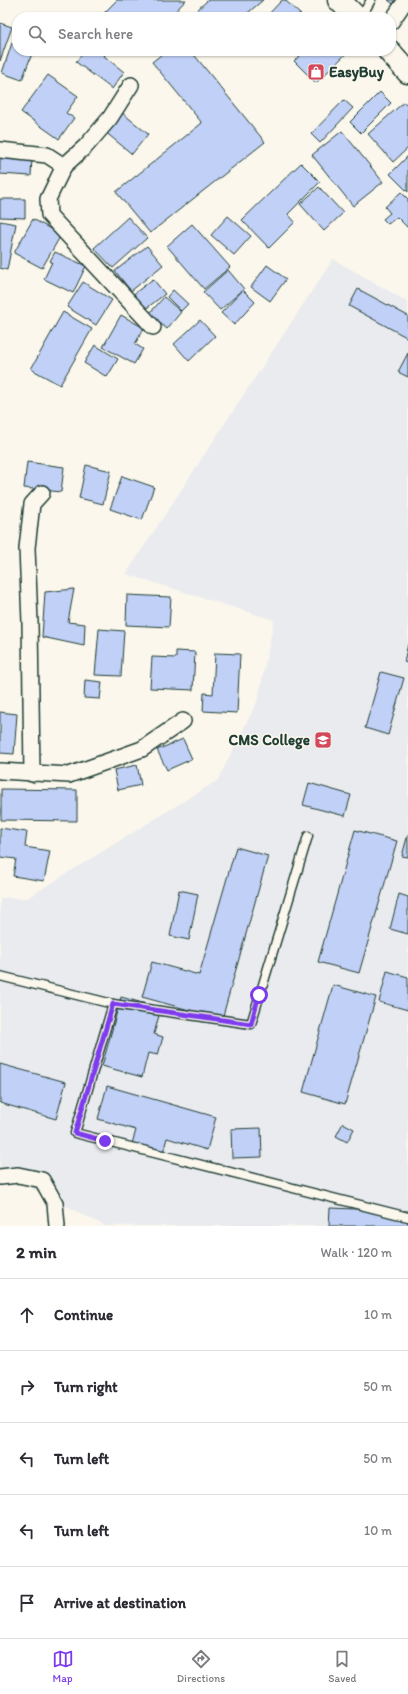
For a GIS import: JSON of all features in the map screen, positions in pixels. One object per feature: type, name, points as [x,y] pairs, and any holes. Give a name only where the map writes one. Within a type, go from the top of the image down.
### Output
[{"type":"main road","points":[[339,0],[351,12]]},
{"type":"main road","points":[[394,56],[408,72]]},
{"type":"street","points":[[396,15],[406,0]]},
{"type":"street","points":[[131,85],[110,118],[86,146],[64,166],[48,199],[49,216],[153,327]]},
{"type":"street","points":[[0,150],[47,155],[64,166]]},
{"type":"street","points":[[32,774],[30,622],[27,548],[32,504],[42,493]]},
{"type":"street","points":[[0,771],[69,775],[142,749],[183,720]]},
{"type":"street","points":[[0,1177],[18,1175],[42,1180],[55,1203],[57,1226]]},
{"type":"lane","points":[[364,12],[371,0]]},
{"type":"lane","points":[[0,976],[113,1004],[251,1024],[308,836]]},
{"type":"lane","points":[[113,1004],[75,1133],[408,1217]]},
{"type":"shaded area","name":"CMS College","points":[[333,259],[408,302],[408,1226],[105,1226],[0,1172],[0,898],[27,898],[218,780],[258,700],[274,620],[126,574]]},
{"type":"building","points":[[117,0],[186,0],[175,12],[105,12]]},
{"type":"building","points":[[208,0],[263,0],[249,12],[199,12],[197,10]]},
{"type":"building","points":[[282,0],[285,0],[298,12],[271,12]]},
{"type":"building","points":[[388,0],[402,0],[397,7]]},
{"type":"building","points":[[0,23],[12,27],[0,61]]},
{"type":"building","points":[[12,43],[12,56],[31,56],[22,80],[2,73]]},
{"type":"building","points":[[80,56],[104,56],[124,72],[112,89],[76,62]]},
{"type":"building","points":[[160,56],[195,56],[265,142],[150,233],[116,192],[202,123],[152,62]]},
{"type":"building","name":"EasyBuy","points":[[300,56],[344,56],[316,83],[294,61]]},
{"type":"building","points":[[48,75],[78,96],[66,113],[74,118],[59,139],[21,112]]},
{"type":"building","points":[[380,92],[391,103],[361,133],[350,122]]},
{"type":"building","points":[[344,100],[353,108],[320,143],[311,134]]},
{"type":"building","points":[[404,102],[408,106],[408,148],[393,162],[368,134]]},
{"type":"building","points":[[120,111],[148,134],[132,154],[104,131]]},
{"type":"building","points":[[342,131],[383,182],[353,206],[312,155]]},
{"type":"building","points":[[0,156],[32,158],[31,176],[0,174]]},
{"type":"building","points":[[408,156],[408,192],[390,174]]},
{"type":"building","points":[[301,163],[320,182],[288,214],[295,222],[269,248],[242,220]]},
{"type":"building","points":[[319,187],[343,213],[324,231],[300,204]]},
{"type":"building","points":[[401,192],[408,199],[408,228],[397,217],[388,224],[383,219],[390,213],[385,207]]},
{"type":"building","points":[[0,199],[25,199],[25,218],[0,217]]},
{"type":"building","points":[[228,216],[251,236],[234,255],[211,235]]},
{"type":"building","points":[[128,217],[147,238],[113,268],[94,248]]},
{"type":"building","points":[[33,219],[61,235],[42,268],[14,253]]},
{"type":"building","points":[[0,221],[16,224],[7,270],[0,268]]},
{"type":"building","points":[[192,224],[230,267],[204,289],[167,246]]},
{"type":"building","points":[[147,246],[163,265],[131,291],[115,271]]},
{"type":"building","points":[[55,252],[86,266],[73,293],[44,279],[52,262],[50,261]]},
{"type":"building","points":[[267,265],[286,279],[270,301],[251,287]]},
{"type":"building","points":[[228,270],[244,289],[220,310],[203,292]]},
{"type":"building","points":[[153,279],[165,294],[143,311],[131,296]]},
{"type":"building","points":[[83,282],[112,300],[96,325],[67,307]]},
{"type":"building","points":[[358,289],[408,316],[408,338],[349,306]]},
{"type":"building","points":[[173,290],[188,304],[181,311],[167,297]]},
{"type":"building","points":[[243,290],[255,302],[234,325],[221,313]]},
{"type":"building","points":[[164,297],[181,312],[167,329],[149,314]]},
{"type":"building","points":[[63,312],[92,329],[60,385],[31,369]]},
{"type":"building","points":[[121,315],[144,328],[135,344],[143,349],[134,364],[103,347]]},
{"type":"building","points":[[200,320],[215,336],[189,361],[174,344]]},
{"type":"building","points":[[95,345],[118,359],[107,377],[84,363]]},
{"type":"building","points":[[408,353],[408,377],[398,372]]},
{"type":"building","points":[[27,462],[64,467],[61,492],[24,488]]},
{"type":"building","points":[[86,465],[111,471],[103,504],[79,498]]},
{"type":"building","points":[[122,476],[154,487],[142,520],[110,509]]},
{"type":"building","points":[[74,589],[68,622],[85,624],[84,646],[42,637],[45,592]]},
{"type":"building","points":[[127,595],[171,597],[169,627],[126,625]]},
{"type":"building","points":[[99,629],[124,631],[121,676],[95,675]]},
{"type":"building","points":[[408,644],[408,663],[404,662]]},
{"type":"building","points":[[176,651],[195,652],[193,690],[150,688],[152,657],[176,658]]},
{"type":"building","points":[[215,653],[240,654],[237,713],[203,711],[204,693],[213,694]]},
{"type":"building","points":[[381,672],[404,678],[388,735],[365,728]]},
{"type":"building","points":[[85,680],[102,682],[100,699],[84,698]]},
{"type":"building","points":[[0,712],[17,714],[14,754],[0,753]]},
{"type":"building","points":[[183,739],[192,759],[167,770],[157,750]]},
{"type":"building","points":[[137,765],[141,785],[118,790],[114,770]]},
{"type":"building","points":[[309,783],[351,795],[345,816],[303,805]]},
{"type":"building","points":[[1,789],[77,790],[77,821],[1,820]]},
{"type":"building","points":[[0,828],[27,832],[25,847],[50,851],[44,881],[13,876],[16,859],[0,857]]},
{"type":"building","points":[[355,830],[397,841],[359,973],[318,962]]},
{"type":"building","points":[[408,834],[408,857],[402,856]]},
{"type":"building","points":[[236,847],[268,856],[222,1019],[142,997],[152,962],[199,975]]},
{"type":"building","points":[[179,890],[198,894],[189,940],[170,936]]},
{"type":"building","points":[[399,894],[408,897],[408,934],[390,929]]},
{"type":"building","points":[[387,971],[408,977],[408,1010],[379,1002]]},
{"type":"building","points":[[333,985],[376,997],[345,1104],[303,1092]]},
{"type":"building","points":[[121,997],[161,1008],[154,1034],[163,1037],[158,1055],[148,1053],[142,1077],[102,1066]]},
{"type":"building","points":[[0,1064],[66,1082],[56,1119],[0,1103]]},
{"type":"building","points":[[107,1086],[216,1117],[207,1150],[167,1138],[162,1156],[131,1147],[136,1130],[98,1119]]},
{"type":"building","points":[[343,1123],[354,1129],[347,1142],[336,1136]]},
{"type":"building","points":[[261,1128],[262,1157],[232,1158],[231,1129]]},
{"type":"building","points":[[330,1208],[408,1211],[408,1226],[329,1226]]},
{"type":"place","name":"EasyBuy","points":[[316,72]]},
{"type":"place","name":"CMS College","points":[[323,740]]},
{"type":"route","points":[[105,1141],[75,1133],[113,1004],[251,1024],[259,995]]}]
